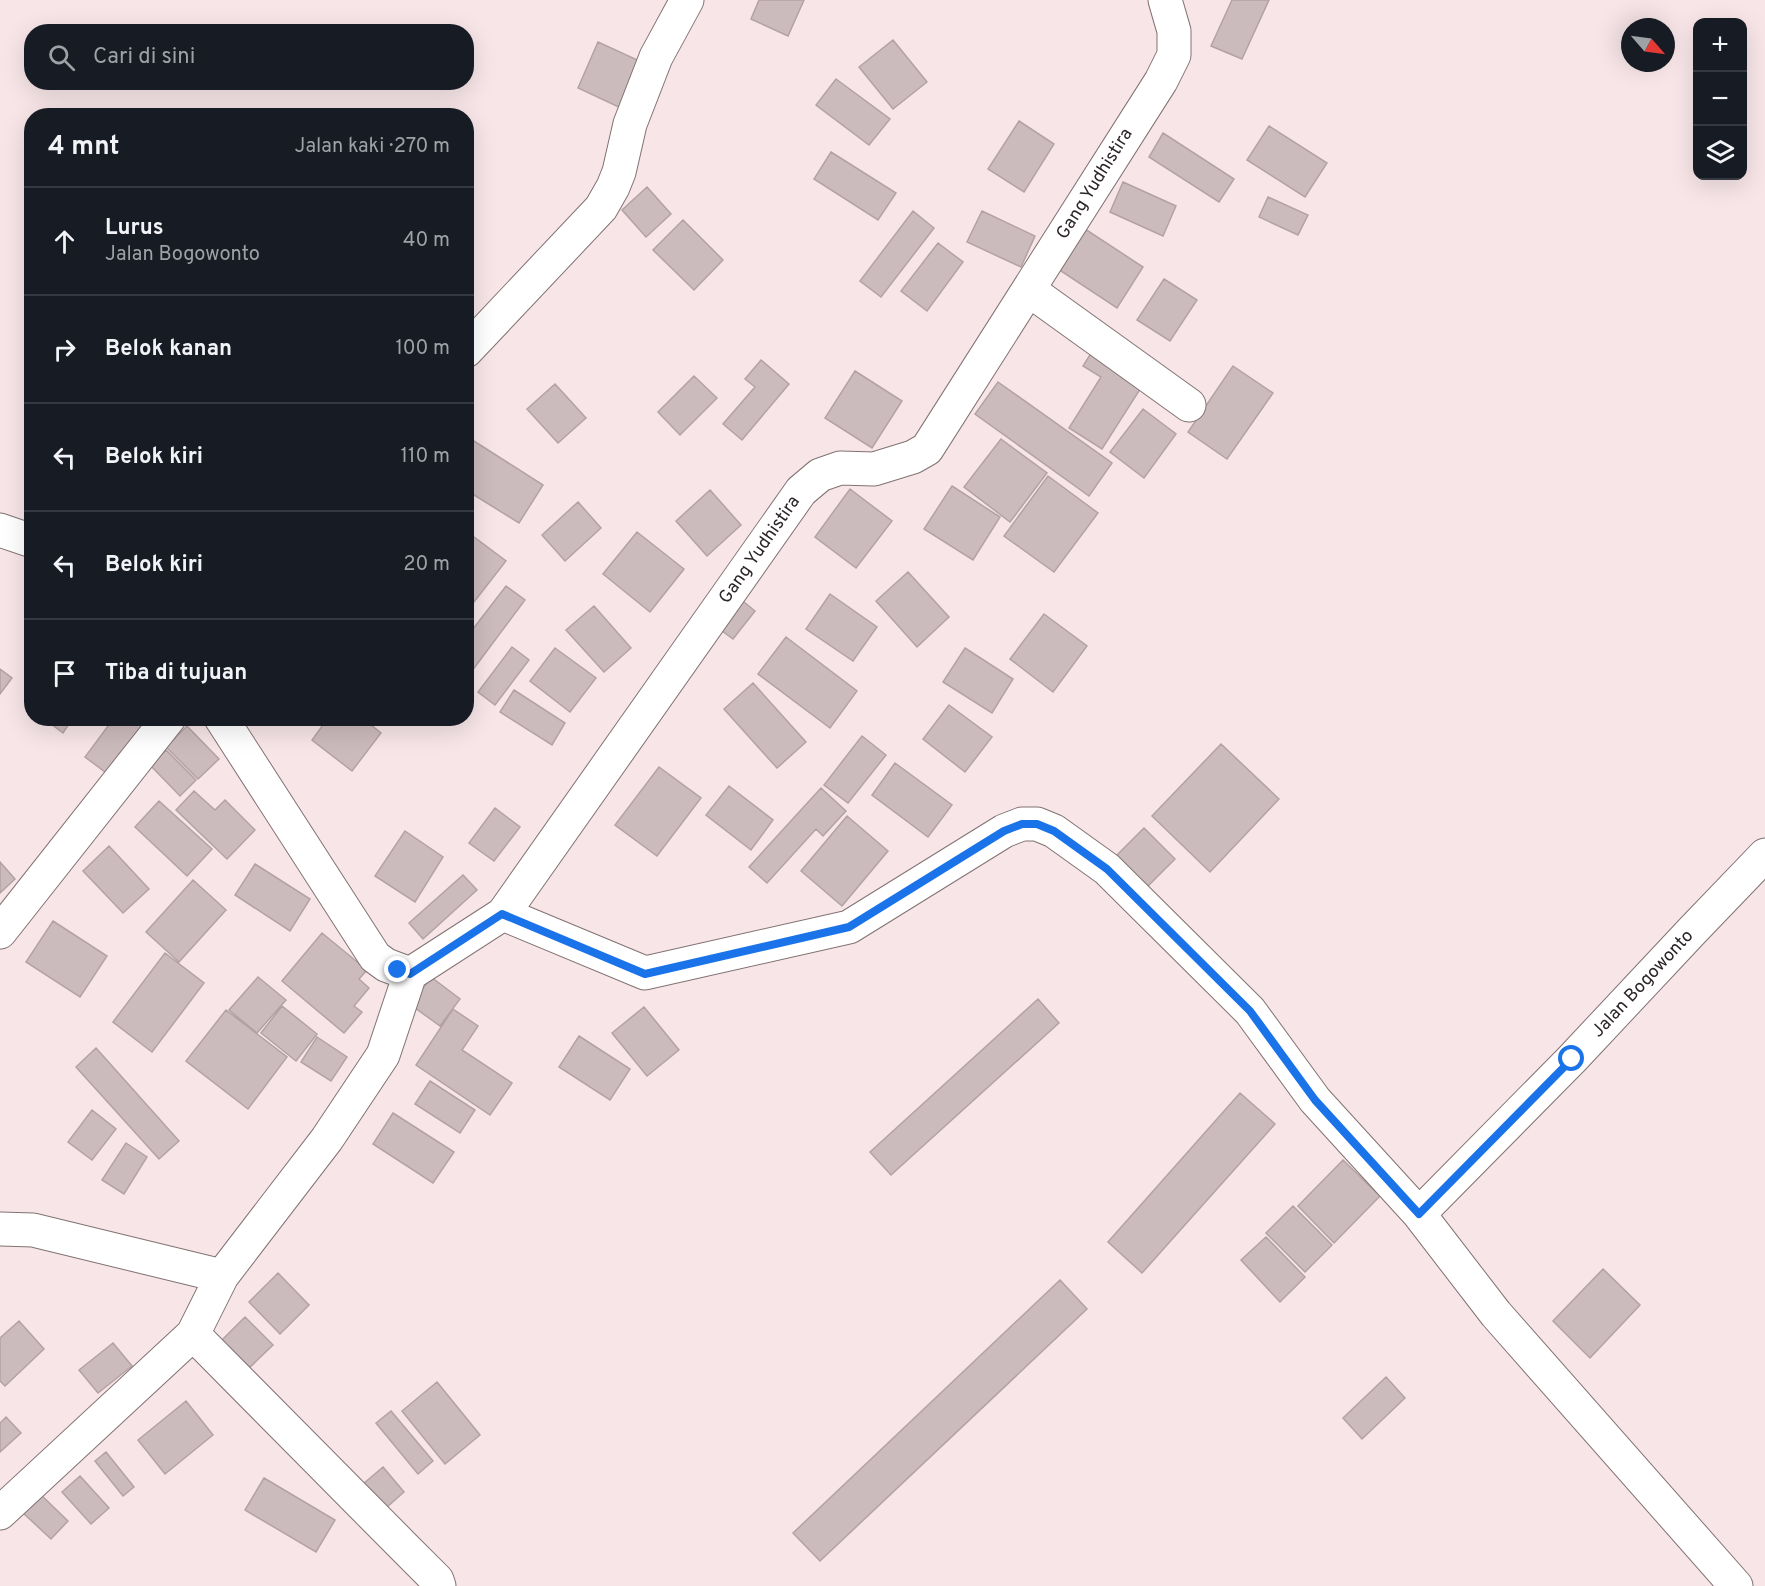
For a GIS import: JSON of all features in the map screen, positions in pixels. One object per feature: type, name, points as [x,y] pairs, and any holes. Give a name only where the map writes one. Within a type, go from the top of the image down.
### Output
[{"type":"street","points":[[474,343],[601,208],[619,172],[630,124],[656,57],[687,0]]},
{"type":"street","name":"Gang Yudhistira","points":[[502,914],[801,491],[820,475],[840,468],[874,469],[913,457],[927,449],[1161,81],[1174,55],[1174,31],[1165,0]]},
{"type":"street","points":[[1029,290],[1189,405]]},
{"type":"street","points":[[0,932],[163,726]]},
{"type":"street","points":[[226,726],[375,957],[386,965],[410,974]]},
{"type":"street","points":[[0,1513],[193,1334],[222,1276],[327,1139],[383,1055],[410,974],[502,914],[645,974],[849,927],[1004,831],[1022,824],[1037,824],[1054,831],[1107,869],[1250,1011],[1315,1100],[1419,1214],[1496,1314],[1736,1586]]},
{"type":"street","name":"Jalan Bogowonto","points":[[1419,1214],[1564,1067],[1765,855]]},
{"type":"street","points":[[0,1229],[33,1230],[222,1276]]},
{"type":"street","points":[[193,1334],[404,1547],[437,1581],[439,1586]]},
{"type":"building","points":[[759,0],[804,0],[788,36],[751,19]]},
{"type":"building","points":[[1232,0],[1269,0],[1242,59],[1211,46]]},
{"type":"building","points":[[893,40],[927,82],[893,109],[859,67]]},
{"type":"building","points":[[598,42],[644,63],[623,109],[578,88]]},
{"type":"building","points":[[836,79],[890,119],[869,145],[816,105]]},
{"type":"building","points":[[1019,121],[1054,144],[1024,192],[988,169]]},
{"type":"building","points":[[1269,126],[1327,163],[1305,197],[1247,160]]},
{"type":"building","points":[[1163,133],[1234,179],[1219,202],[1149,157]]},
{"type":"building","points":[[831,152],[896,193],[878,220],[814,179]]},
{"type":"building","points":[[1123,182],[1176,206],[1163,236],[1110,212]]},
{"type":"building","points":[[647,187],[671,214],[646,237],[622,210]]},
{"type":"building","points":[[1268,197],[1308,215],[1298,235],[1259,217]]},
{"type":"building","points":[[913,211],[934,228],[881,297],[860,281]]},
{"type":"building","points":[[982,211],[1035,236],[1021,267],[967,242]]},
{"type":"building","points":[[683,220],[723,260],[694,290],[653,250]]},
{"type":"building","points":[[1085,229],[1143,267],[1117,308],[1058,269]]},
{"type":"building","points":[[938,243],[963,262],[927,311],[901,291]]},
{"type":"building","points":[[1164,279],[1197,300],[1170,341],[1137,320]]},
{"type":"building","points":[[1093,350],[1144,383],[1102,449],[1069,428],[1101,377],[1083,366]]},
{"type":"building","points":[[761,360],[789,384],[742,440],[723,424],[755,387],[745,379]]},
{"type":"building","points":[[1233,366],[1273,393],[1227,459],[1188,432]]},
{"type":"building","points":[[855,371],[902,401],[872,448],[825,418]]},
{"type":"building","points":[[694,376],[717,398],[680,435],[658,412]]},
{"type":"building","points":[[998,382],[1112,463],[1089,496],[975,414]]},
{"type":"building","points":[[555,384],[586,418],[558,443],[527,409]]},
{"type":"building","points":[[1143,409],[1176,434],[1144,478],[1110,452]]},
{"type":"building","points":[[1001,439],[1047,473],[1010,522],[964,487]]},
{"type":"building","points":[[474,441],[543,485],[519,523],[474,495]]},
{"type":"building","points":[[1048,476],[1098,513],[1054,572],[1004,536]]},
{"type":"building","points":[[952,486],[1000,517],[973,560],[924,529]]},
{"type":"building","points":[[850,489],[892,521],[856,568],[815,537]]},
{"type":"building","points":[[710,490],[741,525],[707,556],[676,521]]},
{"type":"building","points":[[578,502],[601,528],[565,561],[542,535]]},
{"type":"building","points":[[637,532],[684,569],[650,612],[603,574]]},
{"type":"building","points":[[474,537],[506,561],[474,602]]},
{"type":"building","points":[[908,572],[949,617],[917,647],[876,601]]},
{"type":"building","points":[[506,586],[525,600],[474,668],[474,628]]},
{"type":"building","points":[[733,593],[755,611],[733,639],[710,622]]},
{"type":"building","points":[[830,594],[877,627],[853,661],[806,629]]},
{"type":"building","points":[[594,606],[631,648],[604,672],[566,630]]},
{"type":"building","points":[[1044,614],[1087,646],[1053,692],[1010,659]]},
{"type":"building","points":[[786,637],[857,691],[830,728],[758,674]]},
{"type":"building","points":[[512,647],[529,660],[495,705],[478,692]]},
{"type":"building","points":[[555,648],[596,678],[570,712],[530,681]]},
{"type":"building","points":[[965,648],[1013,679],[992,713],[943,682]]},
{"type":"building","points":[[0,669],[12,678],[0,694]]},
{"type":"building","points":[[753,683],[806,742],[777,768],[724,709]]},
{"type":"building","points":[[514,690],[565,723],[552,745],[500,712]]},
{"type":"building","points":[[949,705],[992,737],[965,772],[923,739]]},
{"type":"building","points":[[54,726],[68,726],[63,733]]},
{"type":"building","points":[[108,726],[157,727],[117,781],[85,757]]},
{"type":"building","points":[[187,726],[219,759],[198,779],[166,747]]},
{"type":"building","points":[[322,726],[372,726],[381,733],[352,771],[312,740]]},
{"type":"building","points":[[862,736],[886,755],[848,803],[824,785]]},
{"type":"building","points":[[1221,744],[1279,799],[1210,872],[1152,816]]},
{"type":"building","points":[[166,750],[196,780],[180,796],[151,766]]},
{"type":"building","points":[[895,763],[952,805],[928,837],[872,795]]},
{"type":"building","points":[[659,767],[701,798],[657,856],[615,825]]},
{"type":"building","points":[[729,786],[773,820],[751,850],[706,815]]},
{"type":"building","points":[[821,788],[846,811],[823,836],[816,829],[767,883],[749,867]]},
{"type":"building","points":[[194,791],[215,810],[225,800],[255,830],[227,859],[176,810]]},
{"type":"building","points":[[159,801],[212,849],[187,876],[135,827]]},
{"type":"building","points":[[495,808],[520,827],[494,861],[469,843]]},
{"type":"building","points":[[847,816],[888,851],[842,906],[801,871]]},
{"type":"building","points":[[1144,828],[1175,859],[1147,887],[1116,856]]},
{"type":"building","points":[[405,831],[443,857],[415,902],[375,876]]},
{"type":"building","points":[[109,846],[149,889],[123,913],[83,871]]},
{"type":"building","points":[[0,862],[15,879],[0,893]]},
{"type":"building","points":[[255,864],[310,899],[290,931],[235,895]]},
{"type":"building","points":[[463,875],[477,890],[423,939],[409,923]]},
{"type":"building","points":[[193,880],[226,910],[179,962],[146,932]]},
{"type":"building","points":[[53,921],[107,956],[80,997],[26,962]]},
{"type":"building","points":[[322,933],[367,970],[359,979],[369,988],[354,1006],[362,1012],[344,1033],[282,981]]},
{"type":"building","points":[[165,953],[204,983],[152,1052],[113,1022]]},
{"type":"building","points":[[258,977],[286,1000],[257,1033],[229,1010]]},
{"type":"building","points":[[431,977],[460,999],[440,1026],[411,1005]]},
{"type":"building","points":[[1038,999],[1059,1023],[891,1175],[870,1152]]},
{"type":"building","points":[[282,1006],[317,1034],[296,1061],[261,1033]]},
{"type":"building","points":[[644,1007],[679,1050],[647,1076],[612,1033]]},
{"type":"building","points":[[453,1009],[478,1026],[462,1050],[512,1083],[490,1115],[416,1065]]},
{"type":"building","points":[[226,1010],[287,1057],[248,1109],[186,1061]]},
{"type":"building","points":[[579,1036],[630,1069],[610,1100],[559,1067]]},
{"type":"building","points":[[317,1037],[347,1057],[331,1081],[301,1062]]},
{"type":"building","points":[[96,1048],[179,1141],[159,1159],[76,1067]]},
{"type":"building","points":[[430,1081],[475,1110],[460,1133],[415,1104]]},
{"type":"building","points":[[1240,1093],[1275,1124],[1142,1273],[1108,1242]]},
{"type":"building","points":[[92,1110],[116,1129],[92,1160],[68,1142]]},
{"type":"building","points":[[393,1113],[454,1152],[433,1183],[373,1144]]},
{"type":"building","points":[[126,1143],[147,1157],[124,1194],[102,1180]]},
{"type":"building","points":[[1343,1160],[1380,1196],[1334,1243],[1298,1206]]},
{"type":"building","points":[[1293,1206],[1332,1245],[1305,1272],[1266,1233]]},
{"type":"building","points":[[1266,1237],[1305,1277],[1280,1302],[1241,1260]]},
{"type":"building","points":[[1603,1269],[1640,1305],[1590,1358],[1553,1321]]},
{"type":"building","points":[[278,1273],[309,1305],[280,1334],[249,1302]]},
{"type":"building","points":[[1060,1280],[1087,1309],[820,1561],[793,1533]]},
{"type":"building","points":[[245,1317],[273,1345],[246,1371],[219,1343]]},
{"type":"building","points":[[19,1321],[44,1349],[5,1386],[0,1381],[0,1338]]},
{"type":"building","points":[[113,1343],[132,1366],[98,1393],[79,1370]]},
{"type":"building","points":[[1386,1377],[1405,1398],[1362,1439],[1343,1418]]},
{"type":"building","points":[[437,1382],[480,1435],[445,1464],[402,1411]]},
{"type":"building","points":[[186,1401],[213,1435],[165,1474],[138,1440]]},
{"type":"building","points":[[391,1411],[433,1461],[418,1474],[376,1423]]},
{"type":"building","points":[[6,1417],[21,1433],[0,1452],[0,1423]]},
{"type":"building","points":[[106,1452],[134,1487],[123,1496],[95,1461]]},
{"type":"building","points":[[383,1467],[404,1492],[378,1515],[356,1490]]},
{"type":"building","points":[[80,1476],[109,1508],[91,1524],[62,1492]]},
{"type":"building","points":[[264,1478],[335,1520],[316,1552],[245,1510]]},
{"type":"building","points":[[39,1493],[68,1521],[51,1539],[22,1512]]},
{"type":"route","points":[[398,970],[410,974],[502,914],[645,974],[849,927],[1004,831],[1022,824],[1037,824],[1054,831],[1107,869],[1250,1011],[1315,1100],[1419,1214],[1572,1059]]}]
